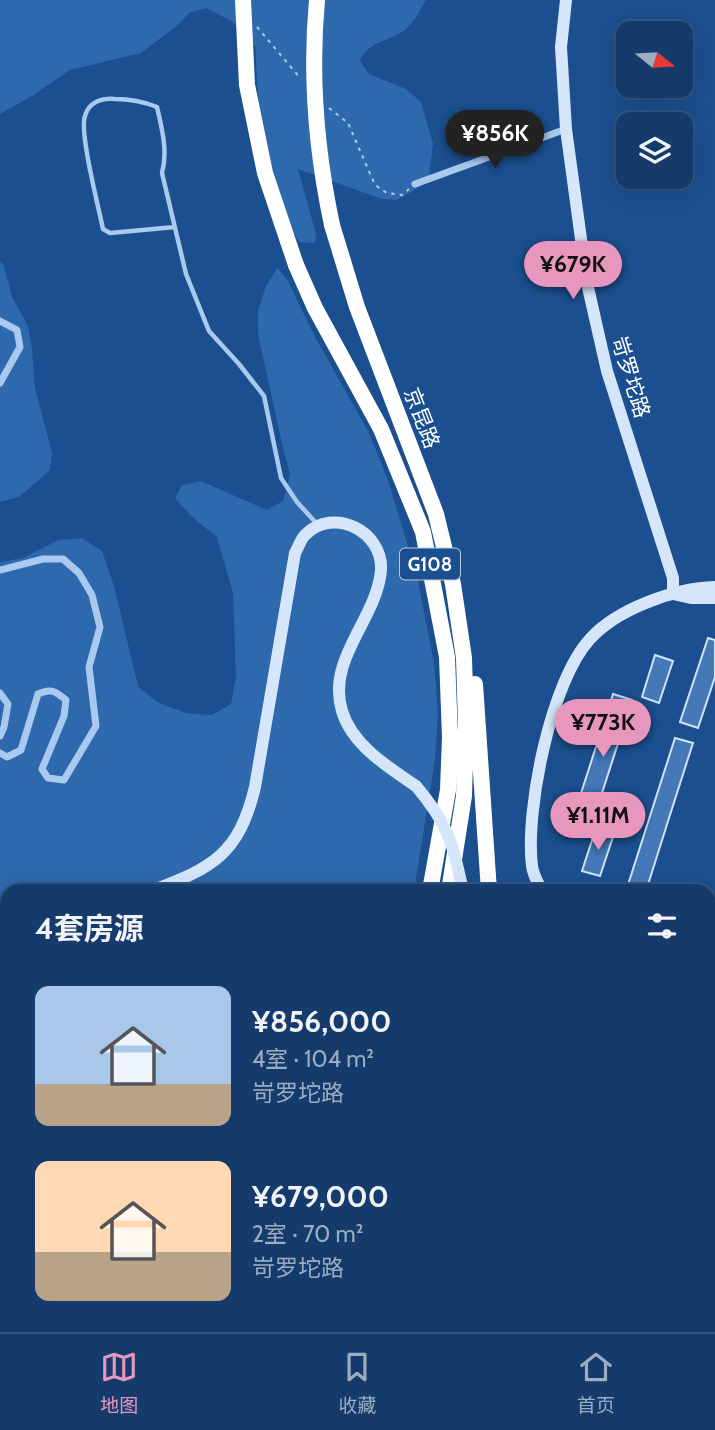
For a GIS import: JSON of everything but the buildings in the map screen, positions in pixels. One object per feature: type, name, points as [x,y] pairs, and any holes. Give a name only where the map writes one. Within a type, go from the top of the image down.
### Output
[{"type":"highway","name":"京昆路","points":[[243,0],[247,85],[265,173],[296,265],[315,309],[381,429],[424,531],[447,657],[450,737],[448,789],[431,884]]},
{"type":"highway","name":"京昆路","points":[[317,0],[313,66],[315,104],[318,146],[332,225],[357,307],[436,514],[453,584],[464,659],[466,724],[464,796],[450,884]]},
{"type":"highway","points":[[453,584],[465,605],[473,657],[489,884]]},
{"type":"main road","name":"岢罗坨路","points":[[566,0],[561,47],[566,129],[587,283],[607,371],[673,578],[673,594]]},
{"type":"main road","points":[[169,884],[210,865],[230,845],[245,822],[255,787],[295,553],[304,535],[318,526],[336,522],[354,525],[369,536],[378,552],[381,569],[377,586],[342,670],[342,711],[362,745],[416,786],[436,811],[448,832],[461,884]]},
{"type":"main road","points":[[538,884],[532,870],[530,825],[537,779],[554,710],[567,673],[590,638],[626,612],[687,589],[715,587]]},
{"type":"main road","points":[[673,594],[691,598],[715,598]]},
{"type":"street","points":[[415,184],[566,129]]},
{"type":"street","points":[[0,321],[17,330],[20,347],[0,383]]},
{"type":"street","points":[[0,570],[43,559],[63,559],[79,573],[92,595],[100,627],[89,667],[96,726],[65,780],[48,778],[42,769],[64,716],[66,699],[54,690],[38,694],[21,750],[7,757],[0,753]]},
{"type":"street","points":[[0,693],[8,704],[0,736]]},
{"type":"lane","points":[[175,227],[110,233],[103,229],[88,156],[84,118],[91,106],[102,98],[139,99],[156,107],[164,138],[162,173],[175,227],[186,274],[209,331],[264,396],[281,478],[296,502],[318,526]]},
{"type":"shaded area","points":[[0,0],[426,0],[406,29],[368,49],[360,61],[369,74],[406,89],[421,102],[433,144],[429,177],[421,186],[397,200],[382,199],[298,169],[316,234],[315,243],[299,242],[278,196],[265,147],[258,97],[256,47],[233,22],[206,8],[189,13],[141,53],[70,70],[0,114]]},
{"type":"shaded area","points":[[0,261],[4,266],[12,297],[28,326],[35,388],[52,453],[50,470],[19,497],[0,502]]},
{"type":"shaded area","points":[[277,268],[287,279],[314,335],[369,433],[388,480],[417,576],[434,663],[438,713],[435,760],[415,884],[0,884],[0,562],[23,558],[59,540],[82,538],[102,551],[114,586],[138,686],[157,702],[186,713],[212,715],[231,704],[236,677],[233,593],[217,537],[192,517],[175,498],[182,485],[201,481],[267,510],[283,501],[290,474],[258,334],[258,311],[266,286]]}]
